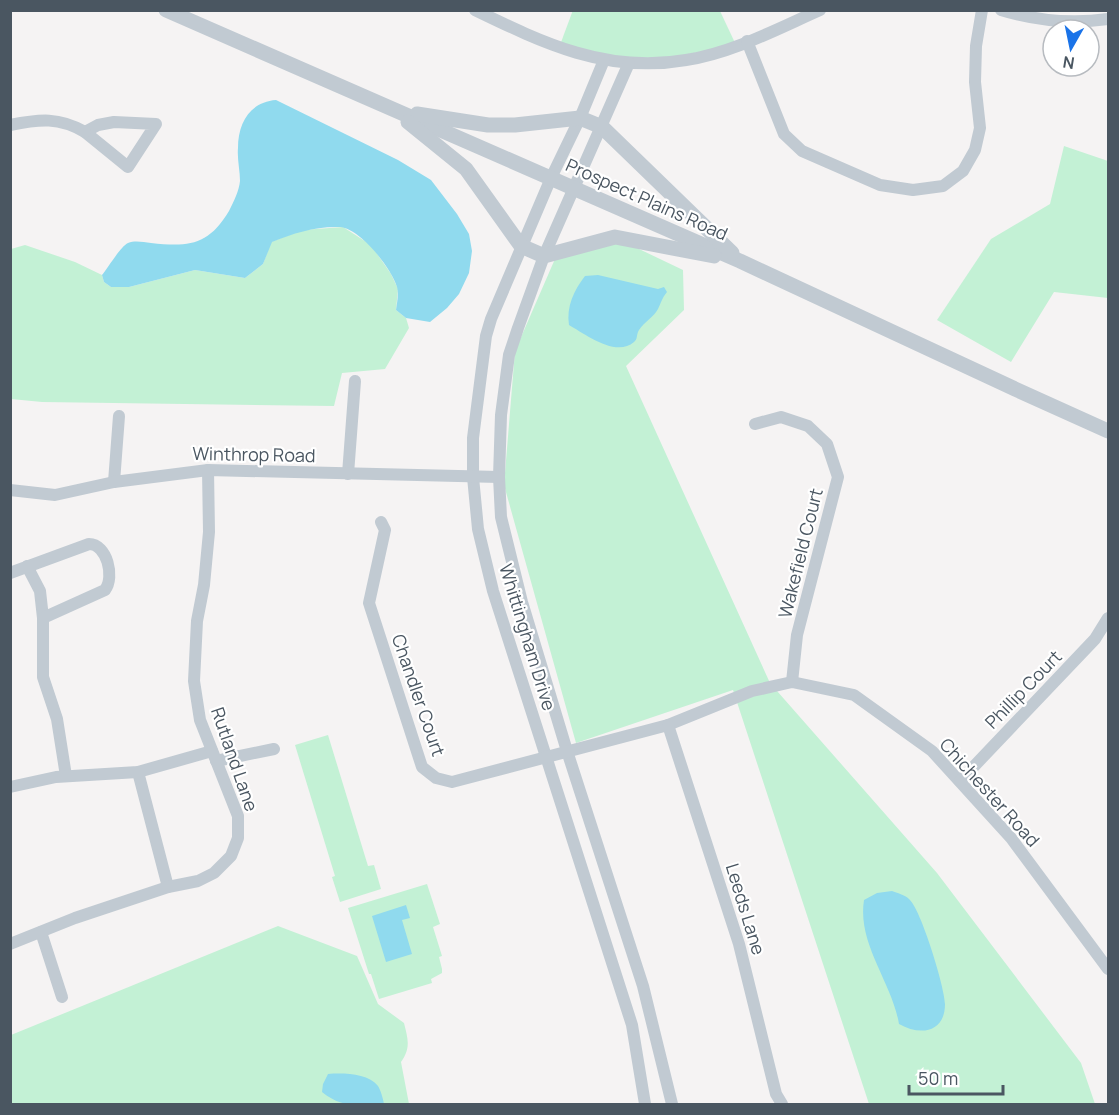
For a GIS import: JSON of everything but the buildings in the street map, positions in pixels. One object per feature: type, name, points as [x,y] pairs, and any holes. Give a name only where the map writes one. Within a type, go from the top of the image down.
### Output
[{"type":"street","name":"Prospect Plains Road","points":[[166,10],[740,261],[1108,431]]},
{"type":"street","points":[[475,10],[494,15],[553,46],[603,60],[629,63],[686,60],[747,41],[820,10]]},
{"type":"street","points":[[747,41],[784,134],[802,151],[880,185],[913,190],[943,186],[963,171],[975,150],[980,128],[975,82],[976,46],[982,10]]},
{"type":"street","points":[[1001,10],[1051,21],[1086,22],[1108,17],[1106,10]]},
{"type":"street","name":"Whittingham Drive","points":[[603,60],[580,118],[551,178],[491,319],[486,336],[473,438],[473,477],[478,529],[493,591],[632,1024],[645,1104]]},
{"type":"street","name":"Whittingham Drive","points":[[629,63],[544,256],[509,355],[501,415],[499,477],[501,517],[519,592],[567,751],[643,986],[672,1104]]},
{"type":"street","points":[[393,110],[488,125],[515,125],[580,118],[602,127],[740,261]]},
{"type":"street","points":[[393,110],[466,169],[521,246],[544,256],[615,237],[740,261]]},
{"type":"street","points":[[10,125],[43,119],[69,123],[85,132],[128,167],[156,124],[114,122],[98,125],[85,132]]},
{"type":"street","points":[[348,474],[355,381]]},
{"type":"street","points":[[114,482],[119,416]]},
{"type":"street","name":"Wakefield Court","points":[[754,424],[781,417],[807,426],[827,444],[838,477],[797,635],[792,682]]},
{"type":"street","name":"Winthrop Road","points":[[10,490],[55,495],[114,482],[208,470],[499,477]]},
{"type":"street","name":"Rutland Lane","points":[[10,944],[75,918],[168,888],[198,881],[214,873],[231,856],[238,838],[238,816],[200,720],[194,681],[197,621],[210,532],[208,470]]},
{"type":"street","name":"Chandler Court","points":[[381,522],[386,530],[369,603],[422,767],[436,778],[452,782],[567,751]]},
{"type":"street","points":[[10,573],[88,544],[96,544],[101,548],[106,562],[109,585],[105,590],[43,618]]},
{"type":"street","points":[[27,566],[40,591],[43,618],[43,677],[57,719],[66,776]]},
{"type":"street","name":"Phillip Court","points":[[960,781],[1095,639],[1108,618]]},
{"type":"street","name":"Chichester Road","points":[[567,751],[668,725],[752,691],[792,682],[854,695],[932,752],[960,781],[1011,838],[1108,969]]},
{"type":"street","name":"Leeds Lane","points":[[668,725],[739,944],[776,1094],[782,1104]]},
{"type":"street","points":[[10,787],[66,776],[138,772],[214,756],[274,749]]},
{"type":"street","points":[[138,772],[168,888]]},
{"type":"street","points":[[41,932],[62,997]]},
{"type":"green space","points":[[573,10],[720,11],[736,45],[652,61],[604,60],[560,45]]},
{"type":"green space","points":[[1064,146],[1108,161],[1108,298],[1054,292],[1011,362],[937,320],[991,239],[1050,204]]},
{"type":"green space","points":[[343,227],[371,245],[391,274],[398,289],[396,310],[406,318],[409,328],[385,369],[342,373],[334,406],[42,402],[11,399],[11,249],[25,245],[75,262],[102,275],[104,282],[111,287],[129,287],[195,270],[245,278],[263,264],[271,242],[302,230]]},
{"type":"green space","points":[[616,238],[683,270],[684,310],[626,366],[770,683],[937,873],[1081,1063],[1095,1104],[869,1104],[733,690],[576,743],[504,485],[515,351],[558,252]]},
{"type":"green space","points":[[328,735],[368,866],[374,865],[381,889],[340,902],[332,877],[335,876],[295,745]]},
{"type":"green space","points":[[427,884],[440,924],[433,927],[442,956],[439,957],[442,973],[431,979],[432,983],[379,999],[348,908]]},
{"type":"green space","points":[[278,926],[357,956],[378,1004],[404,1023],[408,1043],[401,1062],[409,1104],[11,1104],[11,1035]]},
{"type":"water","points":[[276,100],[398,160],[431,180],[457,214],[469,234],[472,251],[469,273],[459,294],[430,322],[406,318],[396,310],[398,289],[389,270],[366,242],[348,229],[340,227],[305,231],[272,242],[263,264],[245,278],[195,270],[129,287],[111,287],[104,282],[102,275],[128,243],[136,241],[176,245],[196,242],[205,238],[221,223],[239,188],[239,139],[243,122],[247,115],[259,105]]},
{"type":"water","points":[[598,275],[658,289],[664,287],[667,292],[656,312],[639,330],[635,341],[627,346],[618,347],[601,343],[569,325],[570,305],[577,287],[585,276]]},
{"type":"water","points":[[892,891],[907,898],[920,917],[937,966],[944,995],[944,1014],[941,1021],[936,1026],[923,1031],[899,1024],[890,993],[866,932],[863,916],[864,900],[877,893]]},
{"type":"water","points":[[406,905],[410,918],[402,920],[412,954],[386,962],[372,916]]},
{"type":"water","points":[[328,1074],[348,1074],[368,1078],[378,1086],[384,1104],[352,1105],[337,1101],[322,1092]]}]
